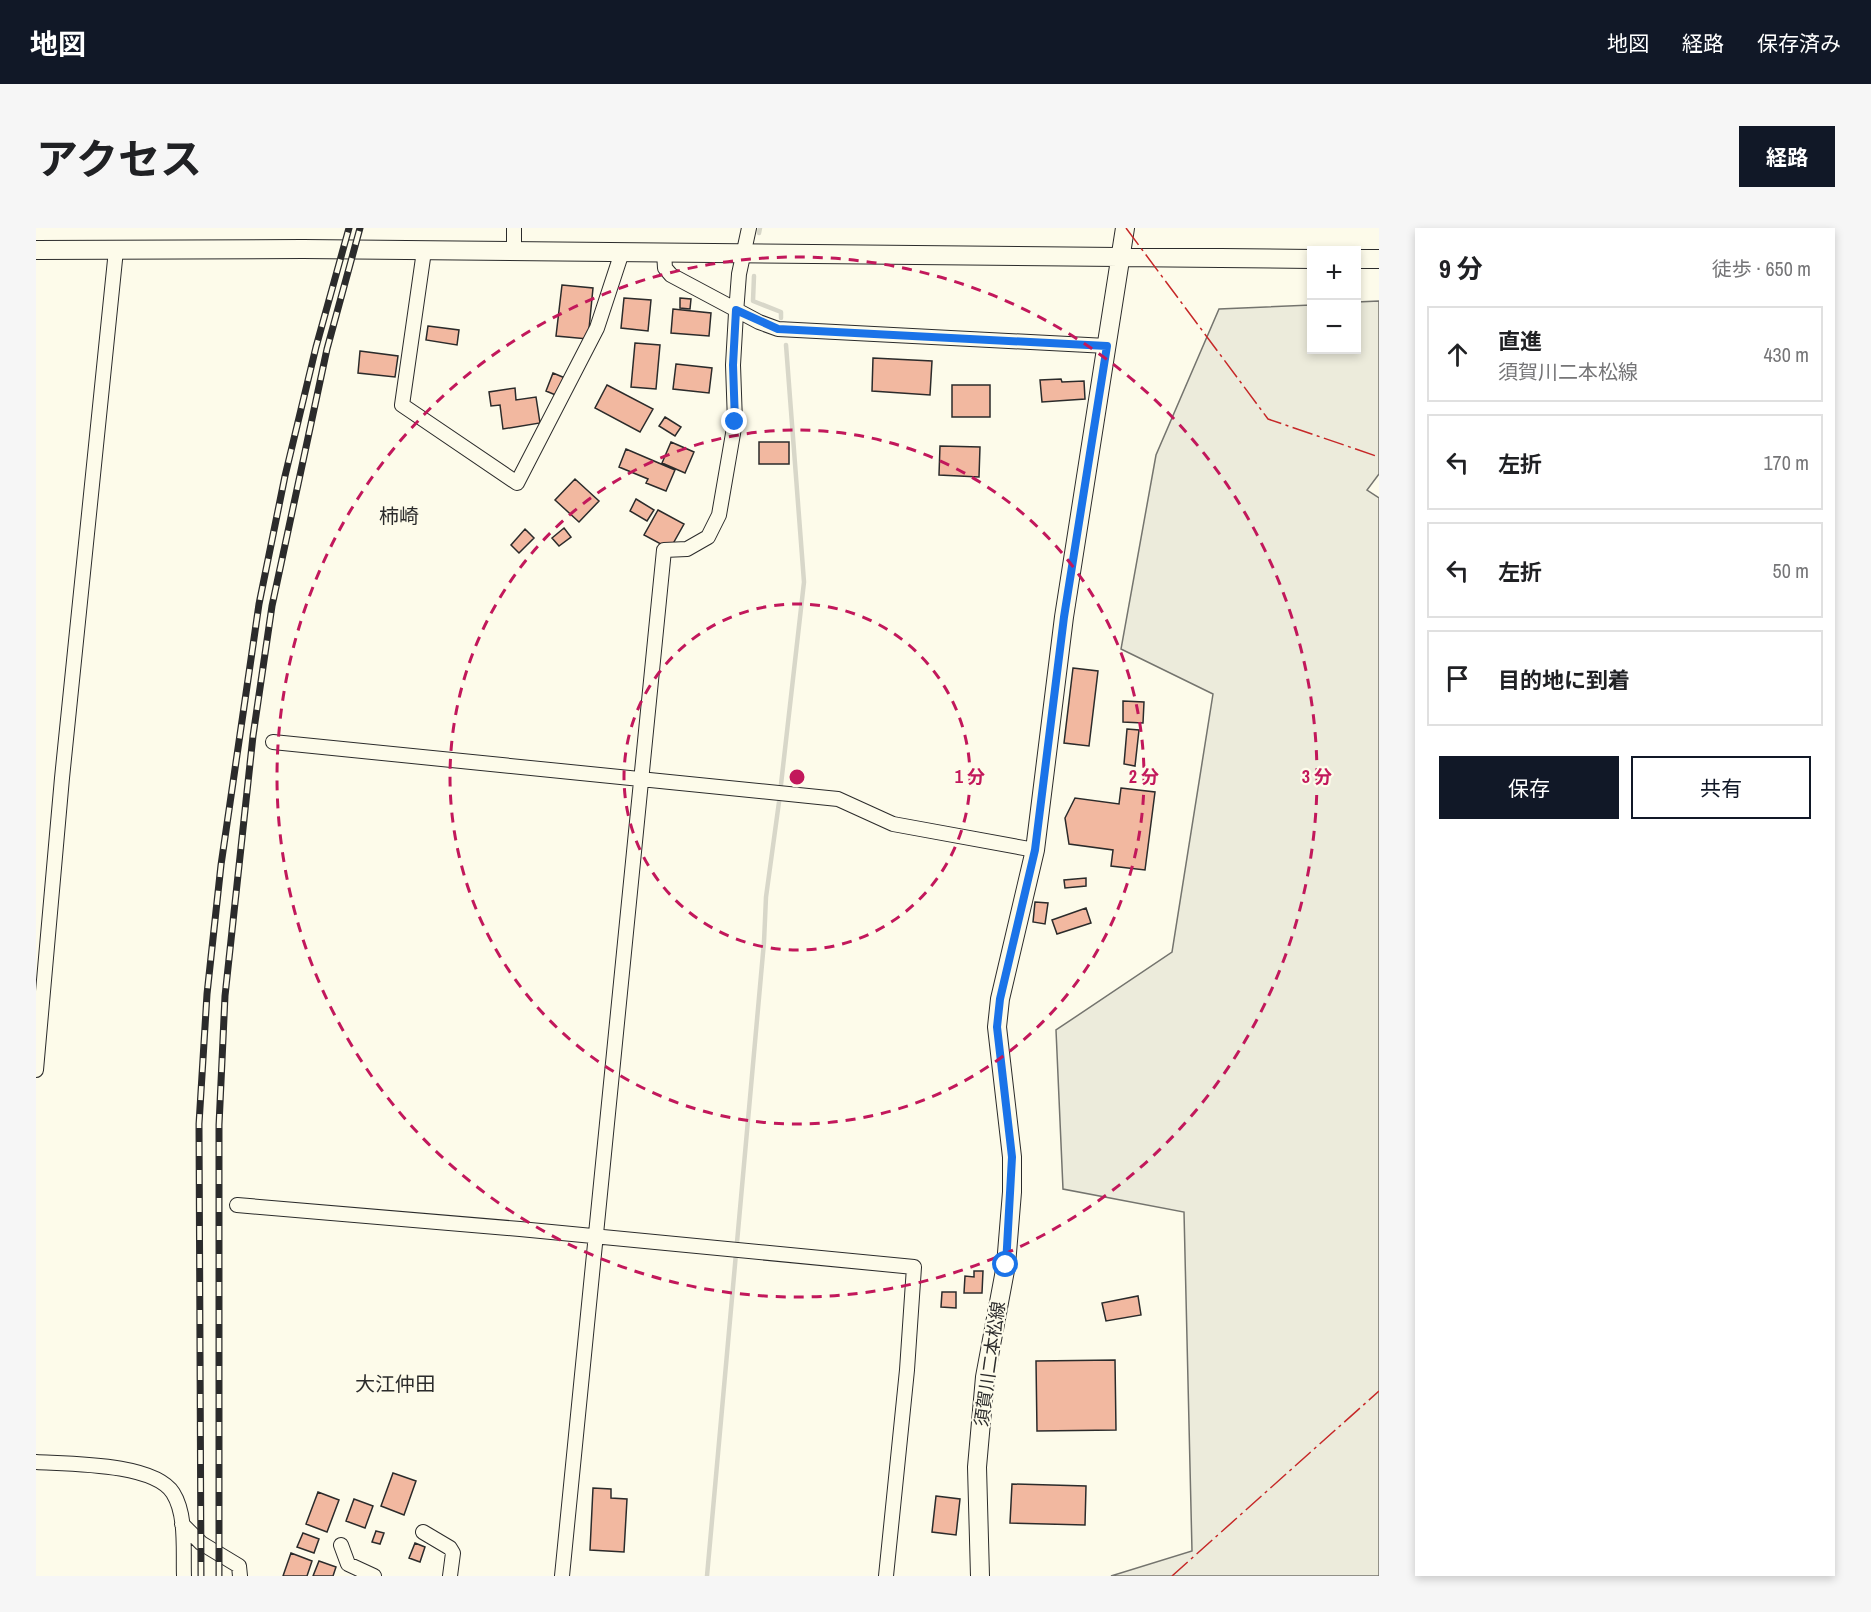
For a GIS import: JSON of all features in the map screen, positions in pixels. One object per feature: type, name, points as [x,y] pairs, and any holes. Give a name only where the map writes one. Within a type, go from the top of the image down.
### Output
[{"type":"main road","name":"須賀川二本松線","points":[[980,1576],[977,1467],[985,1377],[1006,1265],[1012,1192],[1012,1157],[997,1027],[1002,988],[1035,850],[1064,617],[1122,259],[1125,228]]},
{"type":"main road","points":[[36,249],[664,252],[1122,259],[1307,259]]},
{"type":"main road","points":[[1361,259],[1379,259]]},
{"type":"street","points":[[513,228],[514,251]]},
{"type":"street","points":[[562,1576],[639,779],[651,697],[664,550],[687,549],[708,537],[719,515],[735,422],[733,365],[736,310],[749,228]]},
{"type":"street","points":[[36,1070],[62,778],[116,250]]},
{"type":"street","points":[[424,251],[402,405],[517,483],[597,328],[622,252]]},
{"type":"street","points":[[664,252],[666,268],[671,274],[736,310],[778,329],[1107,346]]},
{"type":"street","points":[[273,742],[838,799],[893,824],[1035,850]]},
{"type":"street","points":[[237,1205],[914,1267],[907,1370],[886,1576]]},
{"type":"street","points":[[36,1462],[93,1465],[155,1477],[174,1494],[182,1524],[184,1576]]},
{"type":"street","points":[[182,1524],[201,1543],[239,1566],[240,1576]]},
{"type":"street","points":[[423,1532],[450,1548],[453,1553],[450,1576]]},
{"type":"street","points":[[341,1545],[348,1563],[374,1576]]},
{"type":"shaded area","points":[[1379,301],[1379,474],[1367,490],[1379,498],[1379,1576],[1111,1576],[1192,1551],[1184,1212],[1063,1189],[1056,1030],[1172,952],[1213,694],[1121,649],[1156,455],[1219,309],[1307,305],[1307,354],[1361,354],[1361,302]]},
{"type":"building","points":[[562,285],[593,288],[588,339],[556,336]]},
{"type":"building","points":[[624,298],[651,300],[648,331],[621,328]]},
{"type":"building","points":[[680,298],[691,299],[690,309],[680,308]]},
{"type":"building","points":[[673,309],[711,313],[709,336],[671,333]]},
{"type":"building","points":[[428,326],[459,330],[457,345],[426,340]]},
{"type":"building","points":[[635,343],[660,345],[656,389],[631,387]]},
{"type":"building","points":[[360,351],[398,356],[395,377],[358,373]]},
{"type":"building","points":[[873,358],[932,361],[930,395],[872,391]]},
{"type":"building","points":[[676,364],[712,368],[709,393],[673,389]]},
{"type":"building","points":[[553,373],[565,378],[558,396],[546,391]]},
{"type":"building","points":[[1061,379],[1062,382],[1084,381],[1085,399],[1042,402],[1040,380]]},
{"type":"building","points":[[607,385],[653,409],[640,432],[595,408]]},
{"type":"building","points":[[952,385],[990,385],[990,417],[952,417]]},
{"type":"building","points":[[515,388],[516,400],[536,397],[540,423],[503,429],[500,405],[491,406],[489,392]]},
{"type":"building","points":[[665,417],[681,427],[675,436],[659,426]]},
{"type":"building","points":[[671,442],[694,452],[685,473],[662,463]]},
{"type":"building","points":[[759,442],[789,442],[789,464],[759,464]]},
{"type":"building","points":[[940,446],[980,447],[979,477],[939,475]]},
{"type":"building","points":[[626,449],[675,470],[666,491],[646,483],[648,479],[619,467]]},
{"type":"building","points":[[575,479],[599,501],[579,522],[555,500]]},
{"type":"building","points":[[636,499],[654,510],[647,521],[630,511]]},
{"type":"building","points":[[658,510],[684,524],[670,549],[644,535]]},
{"type":"building","points":[[564,528],[571,537],[559,546],[552,538]]},
{"type":"building","points":[[525,529],[534,538],[519,553],[511,545]]},
{"type":"building","points":[[1073,668],[1098,671],[1089,746],[1064,743]]},
{"type":"building","points":[[1123,701],[1144,702],[1143,723],[1123,722]]},
{"type":"building","points":[[1127,729],[1139,730],[1135,766],[1124,764]]},
{"type":"building","points":[[1121,788],[1155,792],[1145,870],[1111,866],[1113,850],[1069,844],[1065,818],[1075,798],[1119,804]]},
{"type":"building","points":[[1086,878],[1086,886],[1065,888],[1064,880]]},
{"type":"building","points":[[1035,902],[1048,903],[1045,924],[1033,922]]},
{"type":"building","points":[[1086,908],[1091,923],[1057,934],[1052,920]]},
{"type":"building","points":[[974,1271],[983,1271],[982,1293],[964,1293],[965,1276],[974,1277]]},
{"type":"building","points":[[942,1292],[956,1292],[956,1308],[941,1307]]},
{"type":"building","points":[[1138,1296],[1141,1315],[1106,1321],[1102,1303]]},
{"type":"building","points":[[1115,1360],[1116,1430],[1037,1431],[1036,1361]]},
{"type":"building","points":[[393,1473],[416,1481],[404,1515],[381,1506]]},
{"type":"building","points":[[1012,1484],[1086,1486],[1085,1525],[1010,1523]]},
{"type":"building","points":[[593,1488],[611,1489],[611,1498],[627,1499],[624,1552],[590,1550]]},
{"type":"building","points":[[318,1492],[339,1500],[327,1532],[306,1524]]},
{"type":"building","points":[[936,1496],[960,1499],[956,1535],[932,1532]]},
{"type":"building","points":[[354,1499],[373,1506],[365,1528],[346,1521]]},
{"type":"building","points":[[376,1531],[384,1533],[380,1544],[372,1542]]},
{"type":"building","points":[[303,1533],[319,1539],[314,1553],[297,1547]]},
{"type":"building","points":[[415,1543],[425,1547],[420,1562],[409,1558]]},
{"type":"building","points":[[291,1553],[312,1561],[307,1576],[283,1576]]},
{"type":"building","points":[[319,1561],[336,1567],[333,1576],[313,1576]]},
{"type":"waterway","points":[[759,233],[760,228]]},
{"type":"waterway","points":[[754,276],[753,301],[781,312],[781,318]]},
{"type":"waterway","points":[[707,1576],[764,942],[766,897],[804,582],[786,345]]},
{"type":"railway","points":[[201,1576],[199,1124],[207,994],[221,865],[259,604],[285,476],[316,347],[349,228]]},
{"type":"railway","points":[[219,1576],[219,1125],[225,996],[253,736],[272,606],[327,349],[360,228]]},
{"type":"power","points":[[1126,228],[1268,419],[1379,457]]},
{"type":"power","points":[[1172,1576],[1379,1391]]},
{"type":"district","name":"柿崎","points":[[399,516]]},
{"type":"district","name":"大江仲田","points":[[395,1384]]},
{"type":"route","points":[[735,422],[733,365],[736,310],[778,329],[1107,346],[1064,617],[1035,850],[1000,999],[997,1027],[1012,1157],[1012,1192],[1006,1265]]}]
